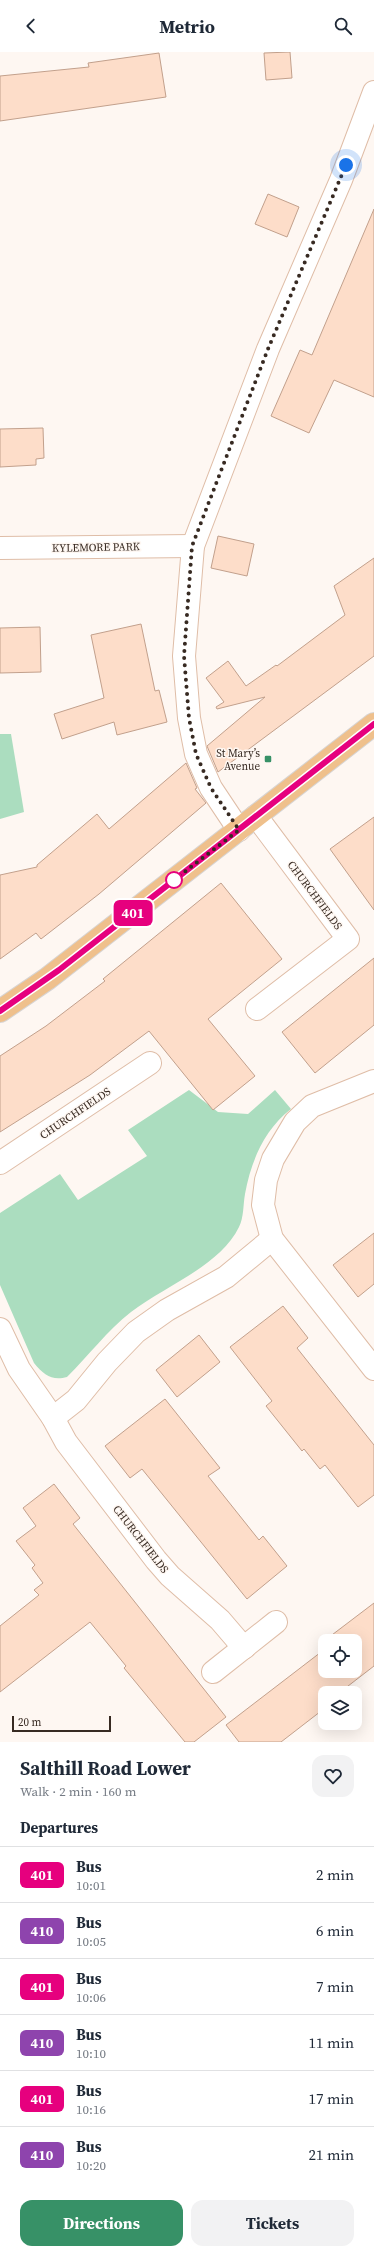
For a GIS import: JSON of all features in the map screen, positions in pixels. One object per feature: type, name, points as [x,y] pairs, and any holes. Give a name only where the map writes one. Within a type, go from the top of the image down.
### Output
[{"type":"main road","points":[[0,1011],[53,974],[374,724]]},
{"type":"street","points":[[239,830],[211,788],[196,754],[189,718],[184,656],[192,546],[268,349],[341,180],[374,92]]},
{"type":"street","name":"KYLEMORE PARK","points":[[0,548],[192,546]]},
{"type":"street","name":"CHURCHFIELDS","points":[[256,816],[348,939],[257,1009]]},
{"type":"street","name":"CHURCHFIELDS","points":[[0,1163],[150,1063]]},
{"type":"street","points":[[374,1081],[312,1106],[295,1122],[283,1140],[273,1160],[266,1180],[263,1205],[272,1239],[374,1369]]},
{"type":"street","points":[[54,1418],[76,1400],[107,1362],[136,1332],[167,1310],[226,1277],[272,1239]]},
{"type":"street","name":"CHURCHFIELDS","points":[[0,1329],[19,1368],[54,1418],[66,1442],[156,1560],[170,1576],[220,1620],[244,1648]]},
{"type":"street","points":[[213,1672],[276,1622]]},
{"type":"green space","points":[[0,734],[11,734],[24,812],[0,819]]},
{"type":"green space","points":[[189,1090],[218,1112],[248,1114],[275,1090],[291,1109],[273,1126],[255,1158],[245,1194],[241,1223],[230,1241],[219,1253],[191,1274],[145,1302],[122,1319],[67,1377],[57,1378],[49,1376],[41,1371],[34,1363],[0,1285],[0,1213],[60,1174],[78,1200],[147,1156],[128,1130]]},
{"type":"building","points":[[290,52],[292,78],[266,80],[264,53]]},
{"type":"building","points":[[159,53],[166,97],[0,121],[0,76],[89,67],[88,63]]},
{"type":"building","points":[[268,194],[299,207],[287,237],[255,224]]},
{"type":"building","points":[[374,209],[374,397],[334,380],[309,433],[271,416],[300,350],[312,355]]},
{"type":"building","points":[[43,428],[44,458],[36,459],[36,465],[0,467],[0,429]]},
{"type":"building","points":[[218,536],[254,544],[247,576],[211,568]]},
{"type":"building","points":[[374,558],[374,656],[218,772],[207,746],[265,697],[217,709],[216,707],[224,702],[206,678],[228,661],[246,686],[276,665],[277,666],[345,615],[334,586]]},
{"type":"building","points":[[141,624],[155,691],[159,690],[167,722],[117,735],[114,722],[62,739],[54,714],[104,698],[91,635]]},
{"type":"building","points":[[40,627],[41,672],[0,673],[0,628]]},
{"type":"building","points":[[186,763],[197,788],[195,789],[206,803],[99,894],[41,939],[36,933],[0,959],[0,875],[37,867],[37,865],[97,814],[109,829]]},
{"type":"building","points":[[374,817],[374,910],[330,849]]},
{"type":"building","points":[[221,883],[282,959],[208,1019],[255,1076],[213,1110],[149,1031],[90,1075],[0,1132],[0,1056],[46,1026],[105,981],[103,979]]},
{"type":"building","points":[[374,958],[374,1025],[315,1073],[282,1032]]},
{"type":"building","points":[[374,1233],[374,1284],[358,1297],[333,1265]]},
{"type":"building","points":[[283,1306],[308,1338],[297,1348],[374,1445],[374,1495],[358,1507],[325,1465],[320,1469],[304,1449],[302,1451],[266,1406],[272,1401],[230,1347]]},
{"type":"building","points":[[199,1335],[220,1362],[177,1397],[156,1370]]},
{"type":"building","points":[[165,1399],[220,1468],[208,1476],[259,1540],[263,1536],[287,1566],[247,1599],[142,1469],[130,1478],[105,1446]]},
{"type":"building","points":[[54,1484],[80,1518],[73,1524],[226,1717],[194,1742],[185,1742],[124,1668],[126,1666],[90,1622],[0,1692],[0,1626],[39,1595],[34,1590],[43,1583],[32,1568],[35,1565],[16,1541],[36,1526],[23,1508]]},
{"type":"building","points":[[374,1603],[374,1666],[362,1675],[362,1634],[333,1634]]},
{"type":"building","points":[[318,1654],[318,1678],[358,1678],[348,1686],[318,1686],[318,1713],[281,1742],[239,1742],[226,1725]]},
{"type":"bus line","name":"401","points":[[0,1011],[59,970],[374,724]]},
{"type":"place","name":"St Mary’s Avenue","points":[[268,759]]},
{"type":"route","points":[[174,880],[239,830],[211,788],[196,754],[189,718],[184,656],[192,546],[268,349],[341,180],[346,165]]}]
